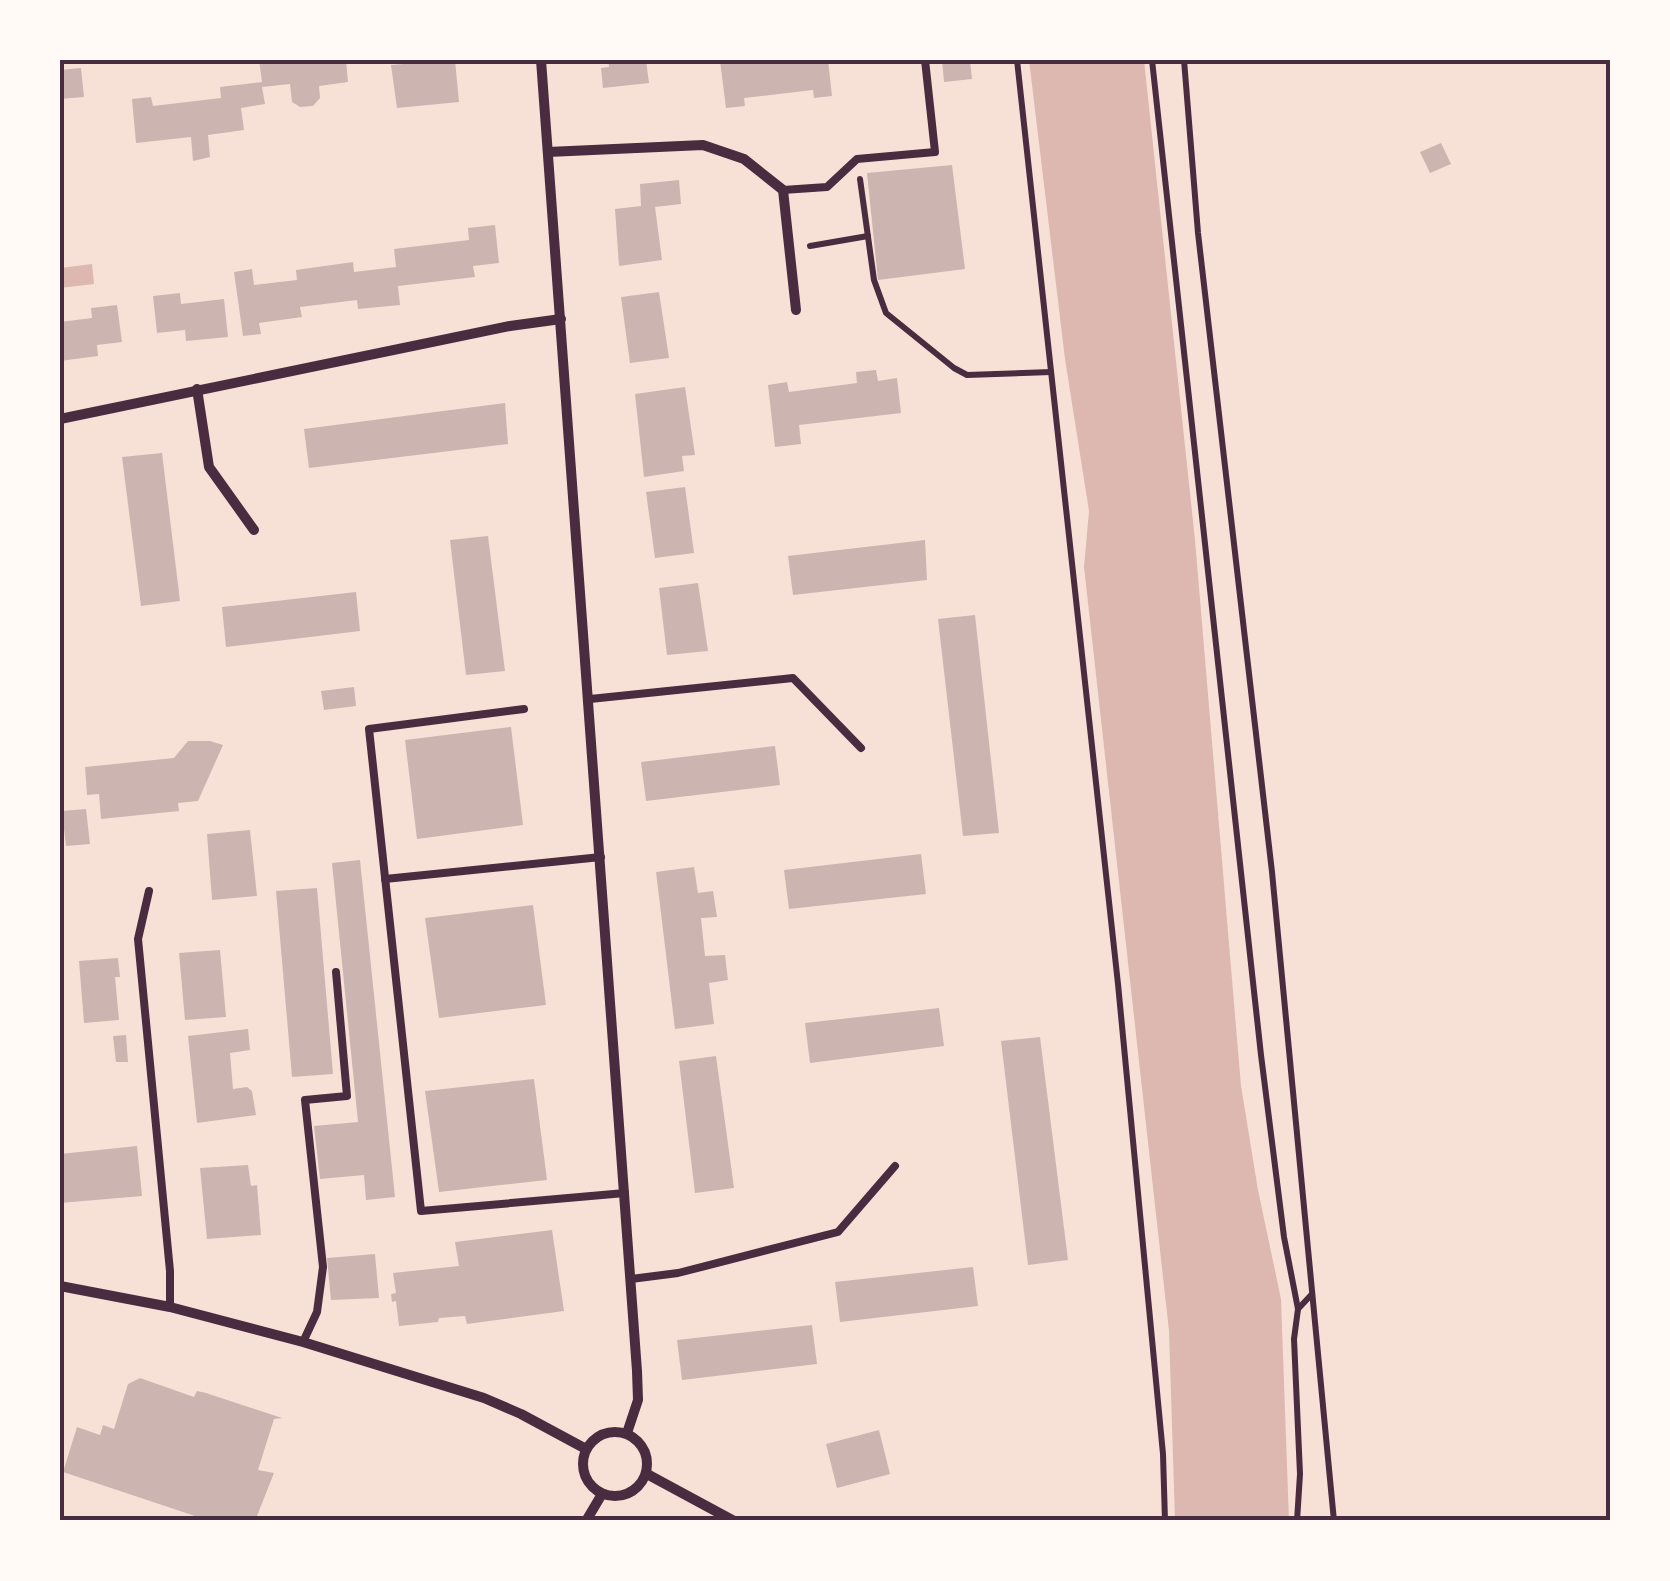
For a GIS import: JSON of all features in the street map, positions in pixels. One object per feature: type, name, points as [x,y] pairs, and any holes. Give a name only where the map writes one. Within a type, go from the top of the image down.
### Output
[{"type":"street","points":[[541,60],[631,1278],[638,1400],[627,1433]]},
{"type":"street","points":[[548,152],[702,145],[744,160],[783,190],[796,310]]},
{"type":"street","points":[[60,419],[510,326],[561,319]]},
{"type":"street","points":[[197,389],[208,467],[254,530]]},
{"type":"street","points":[[60,1286],[170,1307],[303,1342],[484,1398],[586,1449]]},
{"type":"street","points":[[611,1431],[627,1433],[640,1442],[648,1457],[647,1474],[636,1490],[620,1497],[602,1494],[590,1485],[583,1469],[586,1449],[596,1437],[611,1431]]},
{"type":"street","points":[[647,1474],[734,1521]]},
{"type":"street","points":[[586,1521],[602,1494]]},
{"type":"lane","points":[[783,190],[827,187],[858,159],[936,152],[925,60]]},
{"type":"lane","points":[[590,699],[793,678],[861,748]]},
{"type":"lane","points":[[524,709],[369,729],[420,1211],[625,1194]]},
{"type":"lane","points":[[385,880],[601,857]]},
{"type":"lane","points":[[149,891],[138,938],[170,1271],[170,1307]]},
{"type":"lane","points":[[303,1342],[317,1312],[322,1267],[305,1100],[348,1096],[336,972]]},
{"type":"lane","points":[[631,1278],[678,1274],[838,1232],[896,1166]]},
{"type":"path","points":[[1016,60],[1118,984],[1163,1454],[1165,1521]]},
{"type":"path","points":[[1152,60],[1261,1055],[1284,1237],[1298,1309],[1294,1339],[1300,1474],[1297,1521]]},
{"type":"path","points":[[1184,60],[1198,233],[1272,872],[1334,1521]]},
{"type":"path","points":[[858,159],[874,280],[886,313],[966,375],[1052,372]]},
{"type":"path","points":[[790,250],[868,236]]},
{"type":"path","points":[[1298,1309],[1312,1294]]},
{"type":"shaded area","points":[[1029,60],[1144,60],[1195,540],[1241,1086],[1281,1299],[1289,1521],[1175,1521],[1169,1331],[1084,567],[1089,511],[1065,359]]},
{"type":"shaded area","points":[[92,264],[94,284],[60,288],[60,268]]},
{"type":"building","points":[[259,60],[346,60],[348,82],[319,86],[320,98],[313,106],[300,107],[292,102],[290,84],[262,87],[265,104],[241,108],[244,130],[208,135],[210,157],[193,161],[191,137],[136,143],[132,99],[151,97],[153,106],[221,98],[220,87],[262,82]]},
{"type":"building","points":[[455,60],[459,102],[397,108],[391,65]]},
{"type":"building","points":[[608,60],[646,60],[649,83],[603,88],[601,68],[609,67]]},
{"type":"building","points":[[828,60],[832,96],[814,98],[813,90],[744,98],[745,106],[726,108],[720,61]]},
{"type":"building","points":[[942,60],[970,60],[972,79],[944,82]]},
{"type":"building","points":[[81,68],[84,97],[60,99],[60,70]]},
{"type":"building","points":[[1441,143],[1451,164],[1430,173],[1420,152]]},
{"type":"building","points":[[952,165],[965,269],[878,280],[867,173]]},
{"type":"building","points":[[679,180],[681,204],[655,207],[662,260],[619,266],[615,209],[641,206],[640,184]]},
{"type":"building","points":[[495,225],[499,263],[473,266],[475,277],[398,286],[400,305],[358,309],[357,300],[300,307],[302,317],[259,323],[261,334],[243,336],[234,272],[252,269],[254,285],[297,280],[296,270],[353,262],[354,272],[396,267],[394,249],[469,240],[468,228]]},
{"type":"building","points":[[659,292],[669,358],[630,363],[621,297]]},
{"type":"building","points":[[180,293],[181,304],[224,299],[228,337],[186,341],[185,330],[157,333],[153,296]]},
{"type":"building","points":[[117,305],[122,342],[97,345],[98,356],[60,361],[60,322],[92,318],[91,308]]},
{"type":"building","points":[[876,370],[878,381],[897,378],[901,413],[799,425],[801,444],[775,447],[768,385],[787,382],[789,392],[857,383],[856,372]]},
{"type":"building","points":[[685,387],[695,455],[682,456],[684,471],[644,477],[635,394]]},
{"type":"building","points":[[505,403],[508,444],[309,468],[304,429]]},
{"type":"building","points":[[162,453],[180,601],[141,606],[122,457]]},
{"type":"building","points":[[685,487],[694,553],[655,558],[646,492]]},
{"type":"building","points":[[488,536],[505,671],[466,675],[450,540]]},
{"type":"building","points":[[925,540],[927,580],[793,595],[788,556]]},
{"type":"building","points":[[698,583],[708,651],[667,655],[659,588]]},
{"type":"building","points":[[356,592],[360,631],[226,647],[222,607]]},
{"type":"building","points":[[975,615],[999,833],[963,836],[938,619]]},
{"type":"building","points":[[354,687],[356,706],[324,710],[321,691]]},
{"type":"building","points":[[511,727],[523,825],[417,839],[405,740]]},
{"type":"building","points":[[188,741],[223,745],[198,801],[178,803],[179,811],[101,819],[99,794],[87,795],[85,767],[174,758]]},
{"type":"building","points":[[775,746],[780,785],[646,801],[641,762]]},
{"type":"building","points":[[86,809],[90,844],[66,846],[62,811]]},
{"type":"building","points":[[250,830],[257,896],[212,900],[207,834]]},
{"type":"building","points":[[921,854],[926,894],[789,909],[784,870]]},
{"type":"building","points":[[360,860],[395,1197],[366,1200],[364,1175],[320,1179],[314,1126],[358,1122],[332,863]]},
{"type":"building","points":[[694,867],[698,893],[713,891],[717,917],[701,918],[705,956],[725,955],[728,980],[709,983],[714,1024],[675,1029],[656,872]]},
{"type":"building","points":[[317,888],[333,1074],[292,1077],[276,891]]},
{"type":"building","points":[[533,905],[546,1005],[439,1018],[425,918]]},
{"type":"building","points":[[220,950],[226,1017],[185,1020],[179,953]]},
{"type":"building","points":[[118,958],[120,977],[115,977],[119,1020],[84,1023],[79,961]]},
{"type":"building","points":[[939,1008],[944,1046],[810,1063],[805,1023]]},
{"type":"building","points":[[248,1029],[250,1050],[230,1053],[233,1089],[247,1087],[252,1091],[256,1115],[197,1123],[188,1036]]},
{"type":"building","points":[[126,1035],[128,1062],[116,1062],[113,1036]]},
{"type":"building","points":[[1040,1037],[1068,1260],[1028,1265],[1001,1041]]},
{"type":"building","points":[[716,1056],[734,1188],[695,1193],[679,1061]]},
{"type":"building","points":[[534,1079],[547,1180],[439,1192],[425,1091]]},
{"type":"building","points":[[137,1146],[142,1196],[60,1203],[60,1154]]},
{"type":"building","points":[[248,1165],[251,1186],[257,1185],[261,1235],[207,1239],[200,1168]]},
{"type":"building","points":[[552,1230],[564,1311],[467,1324],[465,1316],[439,1318],[438,1322],[399,1326],[396,1301],[392,1302],[391,1294],[396,1293],[393,1273],[459,1266],[455,1242]]},
{"type":"building","points":[[375,1254],[379,1298],[331,1300],[327,1258]]},
{"type":"building","points":[[973,1267],[978,1306],[840,1322],[835,1282]]},
{"type":"building","points":[[812,1325],[817,1364],[682,1380],[677,1340]]},
{"type":"building","points":[[140,1378],[194,1397],[197,1391],[206,1393],[282,1418],[274,1419],[258,1470],[274,1473],[255,1521],[210,1521],[63,1472],[77,1427],[100,1435],[103,1425],[114,1429],[128,1384]]},
{"type":"building","points":[[879,1430],[890,1474],[837,1488],[826,1444]]}]
